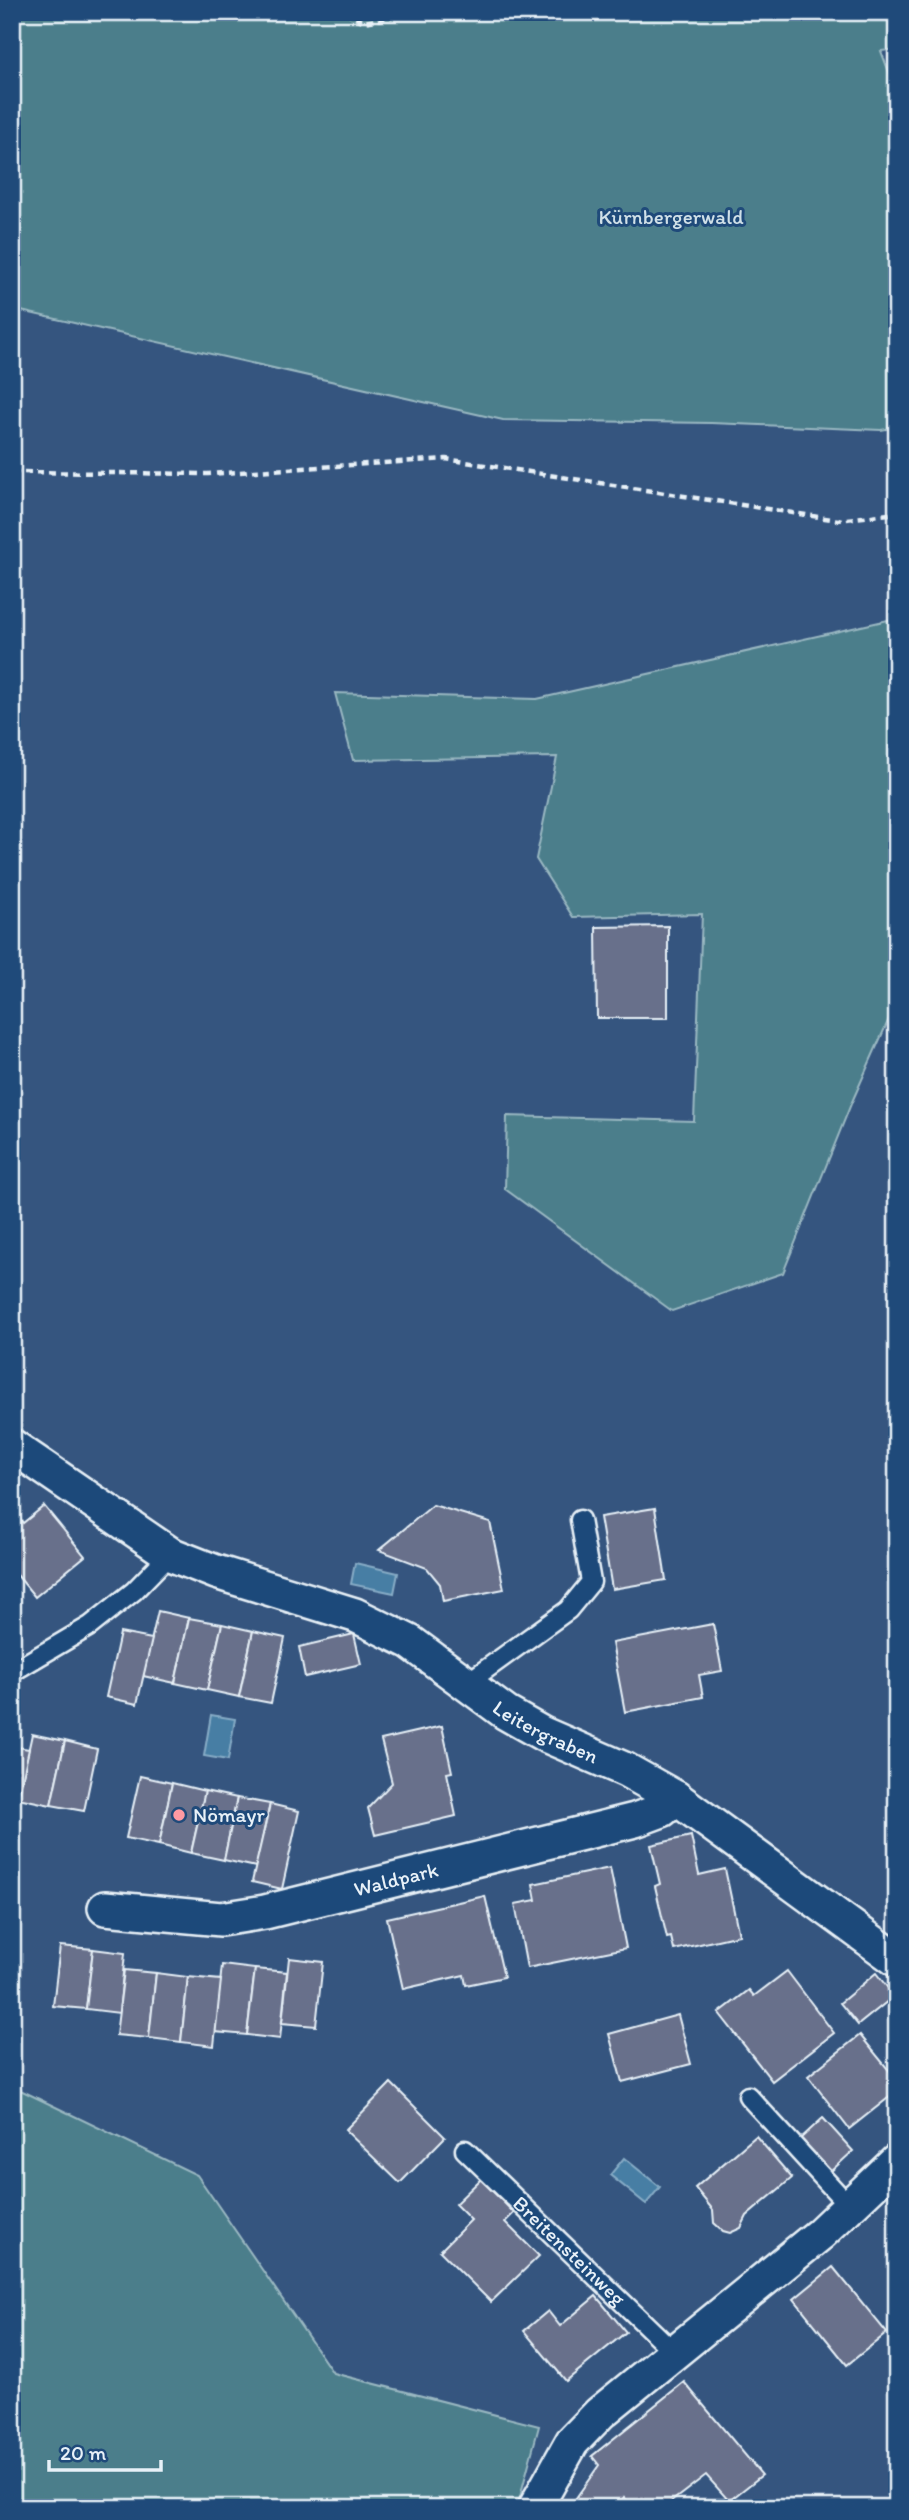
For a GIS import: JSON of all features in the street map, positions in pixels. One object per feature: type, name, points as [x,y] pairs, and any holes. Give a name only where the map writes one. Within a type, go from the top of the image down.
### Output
[{"type":"street","name":"Leitergraben","points":[[12,1446],[170,1554],[216,1572],[355,1615],[410,1642],[506,1713],[543,1734],[625,1770],[676,1798],[897,1960]]},
{"type":"street","name":"Waldpark","points":[[105,1908],[221,1919],[265,1912],[635,1820],[662,1810],[676,1798]]},
{"type":"street","points":[[535,2508],[572,2442],[600,2413],[850,2207],[897,2161]]},
{"type":"lane","points":[[467,1684],[568,1610],[591,1582],[580,1520]]},
{"type":"lane","points":[[12,1672],[90,1626],[134,1591],[170,1554]]},
{"type":"lane","points":[[748,2096],[850,2207]]},
{"type":"lane","name":"Breitensteinweg","points":[[465,2150],[675,2353]]},
{"type":"path","points":[[345,12],[364,22],[423,12]]},
{"type":"path","points":[[12,472],[208,474],[446,459],[838,520],[897,513]]},
{"type":"green space","name":"Kürnbergerwald","points":[[12,12],[897,12],[897,49],[881,51],[897,93],[897,427],[881,430],[711,423],[503,420],[12,309]]},
{"type":"green space","points":[[897,618],[897,1001],[851,1104],[783,1273],[672,1311],[505,1189],[507,1116],[694,1121],[702,914],[573,917],[536,859],[557,757],[353,760],[335,693],[537,699]]},
{"type":"green space","points":[[12,2086],[197,2175],[333,2373],[539,2426],[517,2508],[12,2508]]},
{"type":"water","points":[[355,1563],[398,1573],[394,1593],[351,1584]]},
{"type":"water","points":[[211,1715],[235,1719],[228,1760],[204,1756]]},
{"type":"water","points":[[624,2158],[660,2187],[646,2204],[610,2175]]},
{"type":"building","points":[[668,926],[668,1018],[597,1018],[596,927]]},
{"type":"building","points":[[433,1505],[490,1522],[504,1589],[443,1601],[440,1584],[427,1568],[379,1550]]},
{"type":"building","points":[[44,1506],[85,1556],[35,1597],[12,1569],[12,1510],[23,1523]]},
{"type":"building","points":[[655,1508],[666,1580],[612,1589],[600,1517]]},
{"type":"building","points":[[158,1611],[189,1618],[175,1683],[143,1676]]},
{"type":"building","points":[[189,1618],[222,1624],[207,1690],[175,1683]]},
{"type":"building","points":[[222,1624],[253,1631],[239,1697],[207,1690]]},
{"type":"building","points":[[713,1624],[722,1671],[699,1675],[703,1697],[625,1712],[612,1643]]},
{"type":"building","points":[[253,1631],[285,1638],[271,1703],[239,1697]]},
{"type":"building","points":[[120,1633],[152,1639],[137,1704],[106,1697]]},
{"type":"building","points":[[354,1634],[361,1664],[305,1677],[299,1647]]},
{"type":"building","points":[[442,1726],[452,1772],[447,1773],[456,1816],[375,1835],[368,1808],[392,1783],[381,1740]]},
{"type":"building","points":[[32,1734],[65,1741],[51,1805],[18,1798]]},
{"type":"building","points":[[65,1741],[97,1749],[84,1811],[51,1805]]},
{"type":"building","points":[[12,1746],[29,1749],[15,1812],[12,1811]]},
{"type":"building","points":[[140,1776],[172,1783],[159,1845],[126,1838]]},
{"type":"building","points":[[172,1783],[205,1791],[191,1853],[159,1845]]},
{"type":"building","points":[[205,1791],[237,1798],[224,1860],[191,1853]]},
{"type":"building","points":[[237,1798],[270,1804],[256,1867],[224,1860]]},
{"type":"building","points":[[270,1804],[299,1811],[282,1889],[252,1882]]},
{"type":"building","points":[[691,1836],[699,1875],[725,1869],[739,1935],[674,1950],[671,1937],[667,1938],[655,1886],[660,1884],[651,1845]]},
{"type":"building","points":[[610,1868],[626,1948],[527,1968],[515,1904],[536,1900],[533,1884]]},
{"type":"building","points":[[485,1896],[504,1977],[466,1985],[464,1975],[403,1989],[387,1918]]},
{"type":"building","points":[[60,1946],[93,1949],[86,2009],[53,2006]]},
{"type":"building","points":[[93,1949],[125,1953],[119,2013],[86,2009]]},
{"type":"building","points":[[289,1958],[323,1962],[316,2026],[282,2023]]},
{"type":"building","points":[[222,1965],[255,1969],[247,2035],[215,2032]]},
{"type":"building","points":[[255,1969],[287,1972],[280,2039],[247,2035]]},
{"type":"building","points":[[124,1970],[156,1973],[149,2038],[116,2035]]},
{"type":"building","points":[[787,1971],[834,2033],[772,2081],[719,2013],[749,1990],[754,1996]]},
{"type":"building","points":[[156,1973],[188,1977],[181,2042],[149,2038]]},
{"type":"building","points":[[876,1973],[894,1996],[858,2025],[840,2003]]},
{"type":"building","points":[[188,1977],[221,1980],[214,2046],[181,2042]]},
{"type":"building","points":[[678,2015],[691,2064],[622,2082],[609,2034]]},
{"type":"building","points":[[860,2035],[897,2080],[897,2091],[849,2129],[808,2076]]},
{"type":"building","points":[[391,2083],[445,2137],[400,2183],[345,2130]]},
{"type":"building","points":[[823,2118],[853,2151],[830,2172],[800,2139]]},
{"type":"building","points":[[756,2136],[792,2178],[747,2216],[741,2228],[730,2233],[723,2231],[714,2223],[713,2210],[695,2188]]},
{"type":"building","points":[[481,2179],[514,2213],[505,2222],[539,2256],[491,2302],[440,2251],[471,2220],[455,2204]]},
{"type":"building","points":[[833,2267],[887,2333],[847,2365],[794,2299]]},
{"type":"building","points":[[596,2296],[626,2332],[566,2381],[524,2331],[548,2311],[560,2326]]},
{"type":"building","points":[[684,2382],[762,2475],[729,2501],[706,2475],[663,2508],[633,2508],[624,2497],[616,2508],[569,2508],[599,2465],[592,2456]]},
{"type":"place","name":"Nömayr","points":[[179,1815]]}]
